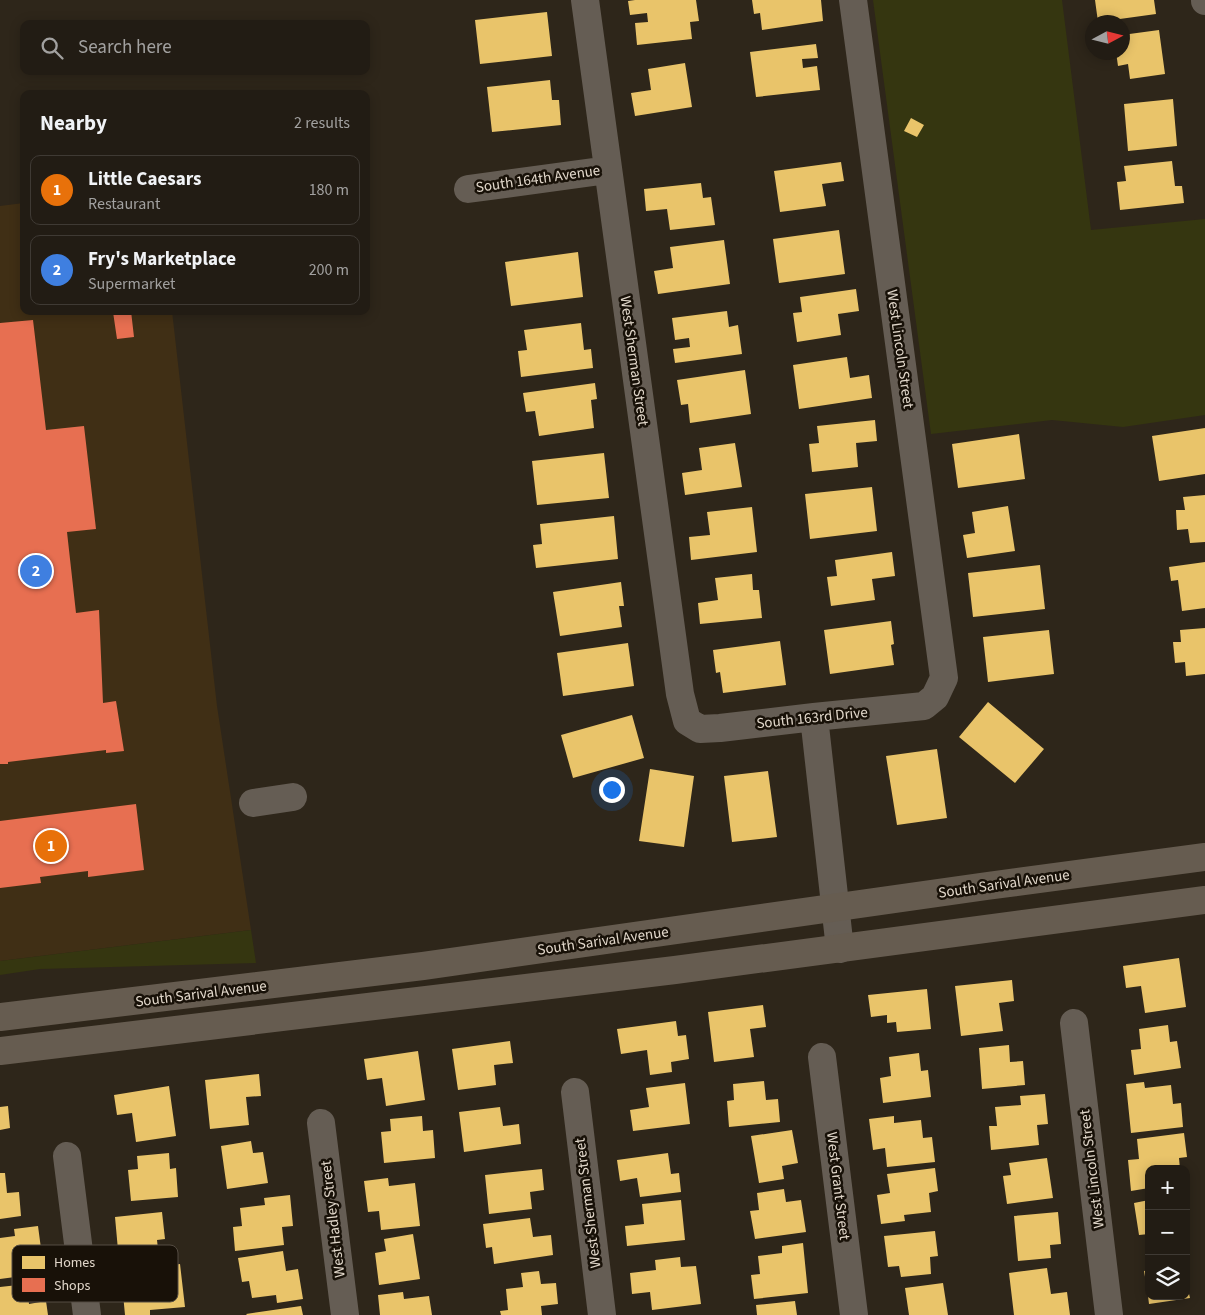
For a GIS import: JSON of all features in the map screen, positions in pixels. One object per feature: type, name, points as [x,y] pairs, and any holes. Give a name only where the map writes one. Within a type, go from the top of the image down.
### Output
[{"type":"main road","name":"South Sarival Avenue","points":[[0,1017],[180,997],[422,966],[1205,857]]},
{"type":"main road","points":[[0,1051],[840,949],[1205,900]]},
{"type":"main road","points":[[180,997],[183,1028]]},
{"type":"street","name":"West Sherman Street","points":[[585,0],[680,694],[687,722]]},
{"type":"street","name":"West Lincoln Street","points":[[853,0],[944,678],[935,697]]},
{"type":"street","name":"South 164th Avenue","points":[[468,189],[608,170]]},
{"type":"street","name":"South 163rd Drive","points":[[687,722],[700,729],[720,728],[924,706],[935,697]]},
{"type":"street","points":[[814,717],[840,949]]},
{"type":"street","points":[[253,803],[293,797]]},
{"type":"street","name":"West Lincoln Street","points":[[1074,1023],[1109,1315]]},
{"type":"street","name":"West Grant Street","points":[[822,1057],[854,1315]]},
{"type":"street","name":"West Sherman Street","points":[[575,1092],[602,1315]]},
{"type":"street","name":"West Hadley Street","points":[[321,1123],[345,1315]]},
{"type":"street","points":[[67,1156],[78,1245]]},
{"type":"street","points":[[85,1302],[87,1315]]},
{"type":"shaded area","points":[[873,0],[1062,0],[1091,230],[1205,219],[1205,415],[1123,427],[1052,420],[931,434]]},
{"type":"shaded area","points":[[20,204],[20,315],[172,315],[217,706],[251,930],[0,961],[0,206]]},
{"type":"shaded area","points":[[251,930],[256,963],[40,969],[0,975],[0,961]]},
{"type":"building: Homes","points":[[696,0],[699,21],[690,22],[692,39],[637,45],[635,23],[648,22],[647,13],[630,15],[628,1]]},
{"type":"building: Homes","points":[[752,0],[821,0],[823,21],[762,30],[760,13],[754,14]]},
{"type":"building: Homes","points":[[1095,0],[1154,0],[1156,14],[1130,18],[1130,15],[1097,15]]},
{"type":"building: Homes","points":[[547,12],[552,56],[480,64],[475,20]]},
{"type":"building: Homes","points":[[1159,30],[1165,74],[1130,79],[1128,64],[1118,66],[1117,60],[1130,60],[1130,34]]},
{"type":"building: Homes","points":[[816,44],[818,58],[802,59],[803,68],[817,66],[820,90],[756,97],[750,52]]},
{"type":"building: Homes","points":[[685,63],[692,107],[635,116],[631,93],[651,90],[648,69]]},
{"type":"building: Homes","points":[[550,80],[552,100],[559,100],[561,125],[492,132],[487,87]]},
{"type":"building: Homes","points":[[1173,99],[1177,146],[1128,151],[1124,104]]},
{"type":"building: Homes","points":[[911,118],[924,125],[917,137],[904,131]]},
{"type":"building: Homes","points":[[1172,161],[1175,186],[1182,186],[1184,203],[1120,210],[1117,182],[1126,181],[1124,166]]},
{"type":"building: Homes","points":[[841,162],[844,181],[822,184],[826,206],[780,212],[774,171]]},
{"type":"building: Homes","points":[[701,183],[703,198],[711,197],[715,225],[670,230],[667,209],[646,211],[644,189]]},
{"type":"building: Homes","points":[[839,230],[845,274],[779,283],[773,239]]},
{"type":"building: Homes","points":[[724,240],[730,284],[658,294],[654,271],[673,268],[670,247]]},
{"type":"building: Homes","points":[[578,252],[583,297],[511,306],[505,262]]},
{"type":"building: Homes","points":[[856,289],[859,311],[838,314],[841,335],[797,342],[793,313],[802,312],[800,297]]},
{"type":"building: Homes","points":[[727,311],[729,327],[738,325],[742,354],[675,363],[673,349],[690,347],[689,338],[675,340],[672,318]]},
{"type":"building: Homes","points":[[581,323],[584,350],[591,349],[593,368],[521,377],[518,351],[527,350],[524,330]]},
{"type":"building: Homes","points":[[847,357],[850,378],[869,375],[872,398],[799,409],[793,365]]},
{"type":"building: Homes","points":[[745,370],[751,414],[690,423],[688,404],[681,405],[677,380]]},
{"type":"building: Homes","points":[[595,383],[597,399],[591,400],[594,428],[539,436],[535,411],[526,412],[523,393]]},
{"type":"building: Homes","points":[[875,420],[877,441],[856,443],[858,467],[812,472],[809,444],[819,443],[817,426]]},
{"type":"building: Homes","points":[[1205,428],[1205,474],[1159,481],[1152,436]]},
{"type":"building: Homes","points":[[1019,434],[1025,479],[958,488],[952,444]]},
{"type":"building: Homes","points":[[735,443],[742,487],[685,495],[682,473],[702,470],[699,448]]},
{"type":"building: Homes","points":[[604,453],[609,498],[537,505],[532,461]]},
{"type":"building: Homes","points":[[872,487],[877,531],[810,539],[805,494]]},
{"type":"building: Homes","points":[[1205,495],[1205,542],[1190,543],[1188,529],[1177,530],[1176,510],[1185,510],[1183,497]]},
{"type":"building: Homes","points":[[1008,506],[1015,551],[967,558],[963,535],[975,533],[972,512]]},
{"type":"building: Homes","points":[[752,507],[757,552],[691,560],[689,537],[710,535],[707,512]]},
{"type":"building: Homes","points":[[614,516],[618,559],[536,568],[533,545],[542,544],[540,524]]},
{"type":"building: Homes","points":[[892,552],[895,576],[872,579],[875,600],[831,606],[827,577],[837,576],[835,560]]},
{"type":"building: Homes","points":[[1205,562],[1205,608],[1182,611],[1178,580],[1171,581],[1169,567]]},
{"type":"building: Homes","points":[[1040,565],[1045,609],[973,617],[968,573]]},
{"type":"building: Homes","points":[[752,574],[753,590],[759,590],[762,618],[700,624],[698,603],[718,600],[715,578]]},
{"type":"building: Homes","points":[[621,582],[624,606],[619,606],[622,627],[560,636],[553,592]]},
{"type":"building: Homes","points":[[891,621],[894,644],[891,645],[894,665],[830,674],[824,630]]},
{"type":"building: Homes","points":[[1205,628],[1205,674],[1186,676],[1185,662],[1175,663],[1173,642],[1181,642],[1180,630]]},
{"type":"building: Homes","points":[[1049,630],[1054,674],[988,682],[983,637]]},
{"type":"building: Homes","points":[[780,641],[786,685],[723,693],[720,672],[716,673],[713,650]]},
{"type":"building: Homes","points":[[628,643],[634,686],[563,696],[557,653]]},
{"type":"building: Homes","points":[[988,702],[1044,749],[1015,783],[959,737]]},
{"type":"building: Homes","points":[[632,715],[644,758],[573,778],[561,735]]},
{"type":"building: Homes","points":[[937,749],[947,818],[897,825],[886,756]]},
{"type":"building: Homes","points":[[650,769],[694,776],[684,847],[639,841]]},
{"type":"building: Homes","points":[[768,771],[777,837],[732,842],[724,776]]},
{"type":"building: Homes","points":[[1179,958],[1186,1007],[1145,1013],[1141,986],[1126,988],[1123,966]]},
{"type":"building: Homes","points":[[1012,980],[1014,1001],[999,1003],[1003,1031],[961,1036],[955,986]]},
{"type":"building: Homes","points":[[927,989],[931,1029],[897,1032],[896,1022],[887,1023],[887,1015],[871,1017],[868,995]]},
{"type":"building: Homes","points":[[763,1005],[766,1027],[750,1029],[754,1057],[714,1062],[708,1012]]},
{"type":"building: Homes","points":[[676,1021],[678,1036],[686,1035],[689,1059],[671,1062],[672,1072],[650,1075],[647,1050],[621,1054],[617,1029]]},
{"type":"building: Homes","points":[[1168,1025],[1170,1042],[1177,1041],[1181,1068],[1134,1075],[1131,1050],[1141,1049],[1139,1029]]},
{"type":"building: Homes","points":[[510,1041],[513,1063],[494,1065],[496,1085],[458,1090],[452,1049]]},
{"type":"building: Homes","points":[[1009,1045],[1010,1062],[1023,1061],[1025,1085],[982,1089],[979,1048]]},
{"type":"building: Homes","points":[[418,1051],[425,1100],[386,1106],[382,1078],[367,1080],[364,1059]]},
{"type":"building: Homes","points":[[919,1053],[921,1071],[928,1070],[931,1097],[883,1103],[880,1078],[891,1076],[889,1057]]},
{"type":"building: Homes","points":[[259,1074],[261,1096],[246,1097],[249,1125],[210,1129],[205,1080]]},
{"type":"building: Homes","points":[[764,1081],[766,1100],[778,1099],[780,1122],[729,1127],[727,1101],[734,1100],[733,1084]]},
{"type":"building: Homes","points":[[1144,1082],[1145,1088],[1171,1085],[1173,1104],[1181,1103],[1183,1127],[1131,1133],[1126,1084]]},
{"type":"building: Homes","points":[[685,1083],[690,1124],[633,1131],[630,1110],[649,1107],[646,1088]]},
{"type":"building: Homes","points":[[169,1086],[176,1136],[136,1142],[132,1113],[117,1115],[114,1095]]},
{"type":"building: Homes","points":[[1045,1094],[1048,1124],[1037,1125],[1039,1145],[991,1150],[989,1126],[997,1126],[995,1107],[1021,1105],[1020,1096]]},
{"type":"building: Homes","points":[[8,1106],[10,1128],[0,1130],[0,1107]]},
{"type":"building: Homes","points":[[500,1107],[503,1126],[519,1124],[521,1144],[464,1152],[459,1112]]},
{"type":"building: Homes","points":[[422,1116],[423,1131],[433,1130],[435,1158],[384,1163],[381,1132],[391,1131],[390,1119]]},
{"type":"building: Homes","points":[[894,1116],[894,1123],[921,1120],[923,1138],[932,1137],[935,1162],[887,1167],[885,1148],[873,1150],[869,1119]]},
{"type":"building: Homes","points":[[792,1130],[798,1163],[782,1166],[784,1179],[759,1183],[751,1136]]},
{"type":"building: Homes","points":[[1184,1133],[1187,1157],[1179,1158],[1180,1165],[1145,1165],[1145,1189],[1131,1191],[1128,1160],[1139,1159],[1137,1139]]},
{"type":"building: Homes","points":[[251,1141],[253,1153],[263,1152],[268,1183],[227,1189],[221,1146]]},
{"type":"building: Homes","points":[[169,1153],[170,1169],[176,1168],[178,1197],[131,1201],[128,1170],[138,1169],[137,1156]]},
{"type":"building: Homes","points":[[668,1153],[671,1174],[679,1173],[681,1192],[640,1197],[637,1178],[620,1181],[617,1160]]},
{"type":"building: Homes","points":[[1047,1158],[1053,1198],[1007,1204],[1003,1176],[1011,1175],[1009,1163]]},
{"type":"building: Homes","points":[[935,1168],[938,1191],[929,1193],[931,1212],[904,1215],[905,1221],[881,1224],[877,1195],[890,1193],[887,1174]]},
{"type":"building: Homes","points":[[542,1169],[544,1190],[530,1192],[532,1209],[489,1214],[485,1175]]},
{"type":"building: Homes","points":[[0,1173],[5,1173],[7,1193],[19,1192],[21,1216],[0,1219]]},
{"type":"building: Homes","points":[[388,1178],[389,1186],[415,1183],[420,1226],[381,1230],[379,1211],[368,1212],[364,1181]]},
{"type":"building: Homes","points":[[784,1189],[786,1202],[801,1200],[806,1232],[755,1239],[750,1211],[759,1210],[757,1193]]},
{"type":"building: Homes","points":[[290,1195],[293,1226],[282,1227],[284,1245],[235,1251],[233,1227],[242,1226],[240,1208],[265,1205],[264,1198]]},
{"type":"building: Homes","points":[[681,1200],[685,1240],[627,1246],[625,1226],[644,1224],[642,1204]]},
{"type":"building: Homes","points":[[1145,1201],[1145,1234],[1139,1235],[1134,1203]]},
{"type":"building: Homes","points":[[162,1212],[165,1239],[157,1240],[158,1245],[118,1245],[115,1217]]},
{"type":"building: Homes","points":[[1058,1212],[1061,1244],[1050,1245],[1051,1258],[1018,1261],[1014,1216]]},
{"type":"building: Homes","points":[[530,1218],[533,1237],[551,1235],[553,1255],[494,1264],[492,1247],[486,1248],[483,1224]]},
{"type":"building: Homes","points":[[38,1226],[41,1245],[12,1245],[12,1277],[0,1279],[0,1238],[15,1236],[14,1229]]},
{"type":"building: Homes","points":[[935,1231],[938,1256],[930,1257],[931,1274],[901,1277],[899,1266],[888,1267],[884,1236]]},
{"type":"building: Homes","points":[[413,1234],[420,1279],[379,1285],[375,1253],[386,1251],[384,1239]]},
{"type":"building: Homes","points":[[803,1243],[808,1293],[754,1299],[751,1275],[760,1274],[758,1256],[782,1253],[782,1246]]},
{"type":"building: Homes","points":[[283,1251],[286,1271],[298,1269],[303,1299],[277,1303],[276,1295],[252,1298],[249,1281],[242,1282],[238,1258]]},
{"type":"building: Homes","points":[[680,1257],[681,1267],[696,1266],[701,1304],[652,1310],[650,1292],[632,1294],[630,1273],[656,1270],[655,1260]]},
{"type":"building: Homes","points":[[178,1264],[180,1264],[185,1307],[150,1310],[150,1315],[125,1315],[124,1302],[178,1302]]},
{"type":"building: Homes","points":[[1047,1268],[1051,1294],[1067,1292],[1070,1315],[1014,1315],[1009,1273]]},
{"type":"building: Homes","points":[[539,1271],[541,1284],[556,1283],[558,1304],[541,1306],[542,1315],[501,1315],[500,1311],[508,1310],[506,1289],[523,1287],[521,1273]]},
{"type":"building: Homes","points":[[943,1283],[948,1315],[909,1315],[905,1288]]},
{"type":"building: Homes","points":[[12,1286],[12,1302],[29,1302],[29,1304],[46,1302],[48,1315],[0,1315],[0,1287]]},
{"type":"building: Homes","points":[[403,1292],[404,1299],[429,1296],[432,1315],[380,1315],[378,1295]]},
{"type":"building: Homes","points":[[1148,1300],[1176,1300],[1149,1304]]},
{"type":"building: Homes","points":[[795,1301],[797,1315],[757,1315],[756,1305]]},
{"type":"building: Homes","points":[[301,1306],[303,1315],[246,1314]]},
{"type":"building: Shops","points":[[113,315],[131,315],[134,337],[117,339]]},
{"type":"building: Shops","points":[[33,320],[46,430],[84,426],[96,529],[67,532],[76,613],[99,610],[103,703],[116,701],[124,751],[106,753],[106,750],[0,764],[0,323]]},
{"type":"building: Shops","points":[[136,804],[144,870],[88,877],[88,871],[40,877],[41,883],[0,888],[0,821]]},
{"type":"place","name":"Fry's Marketplace","points":[[36,571]]},
{"type":"place","name":"Little Caesars","points":[[51,846]]}]
